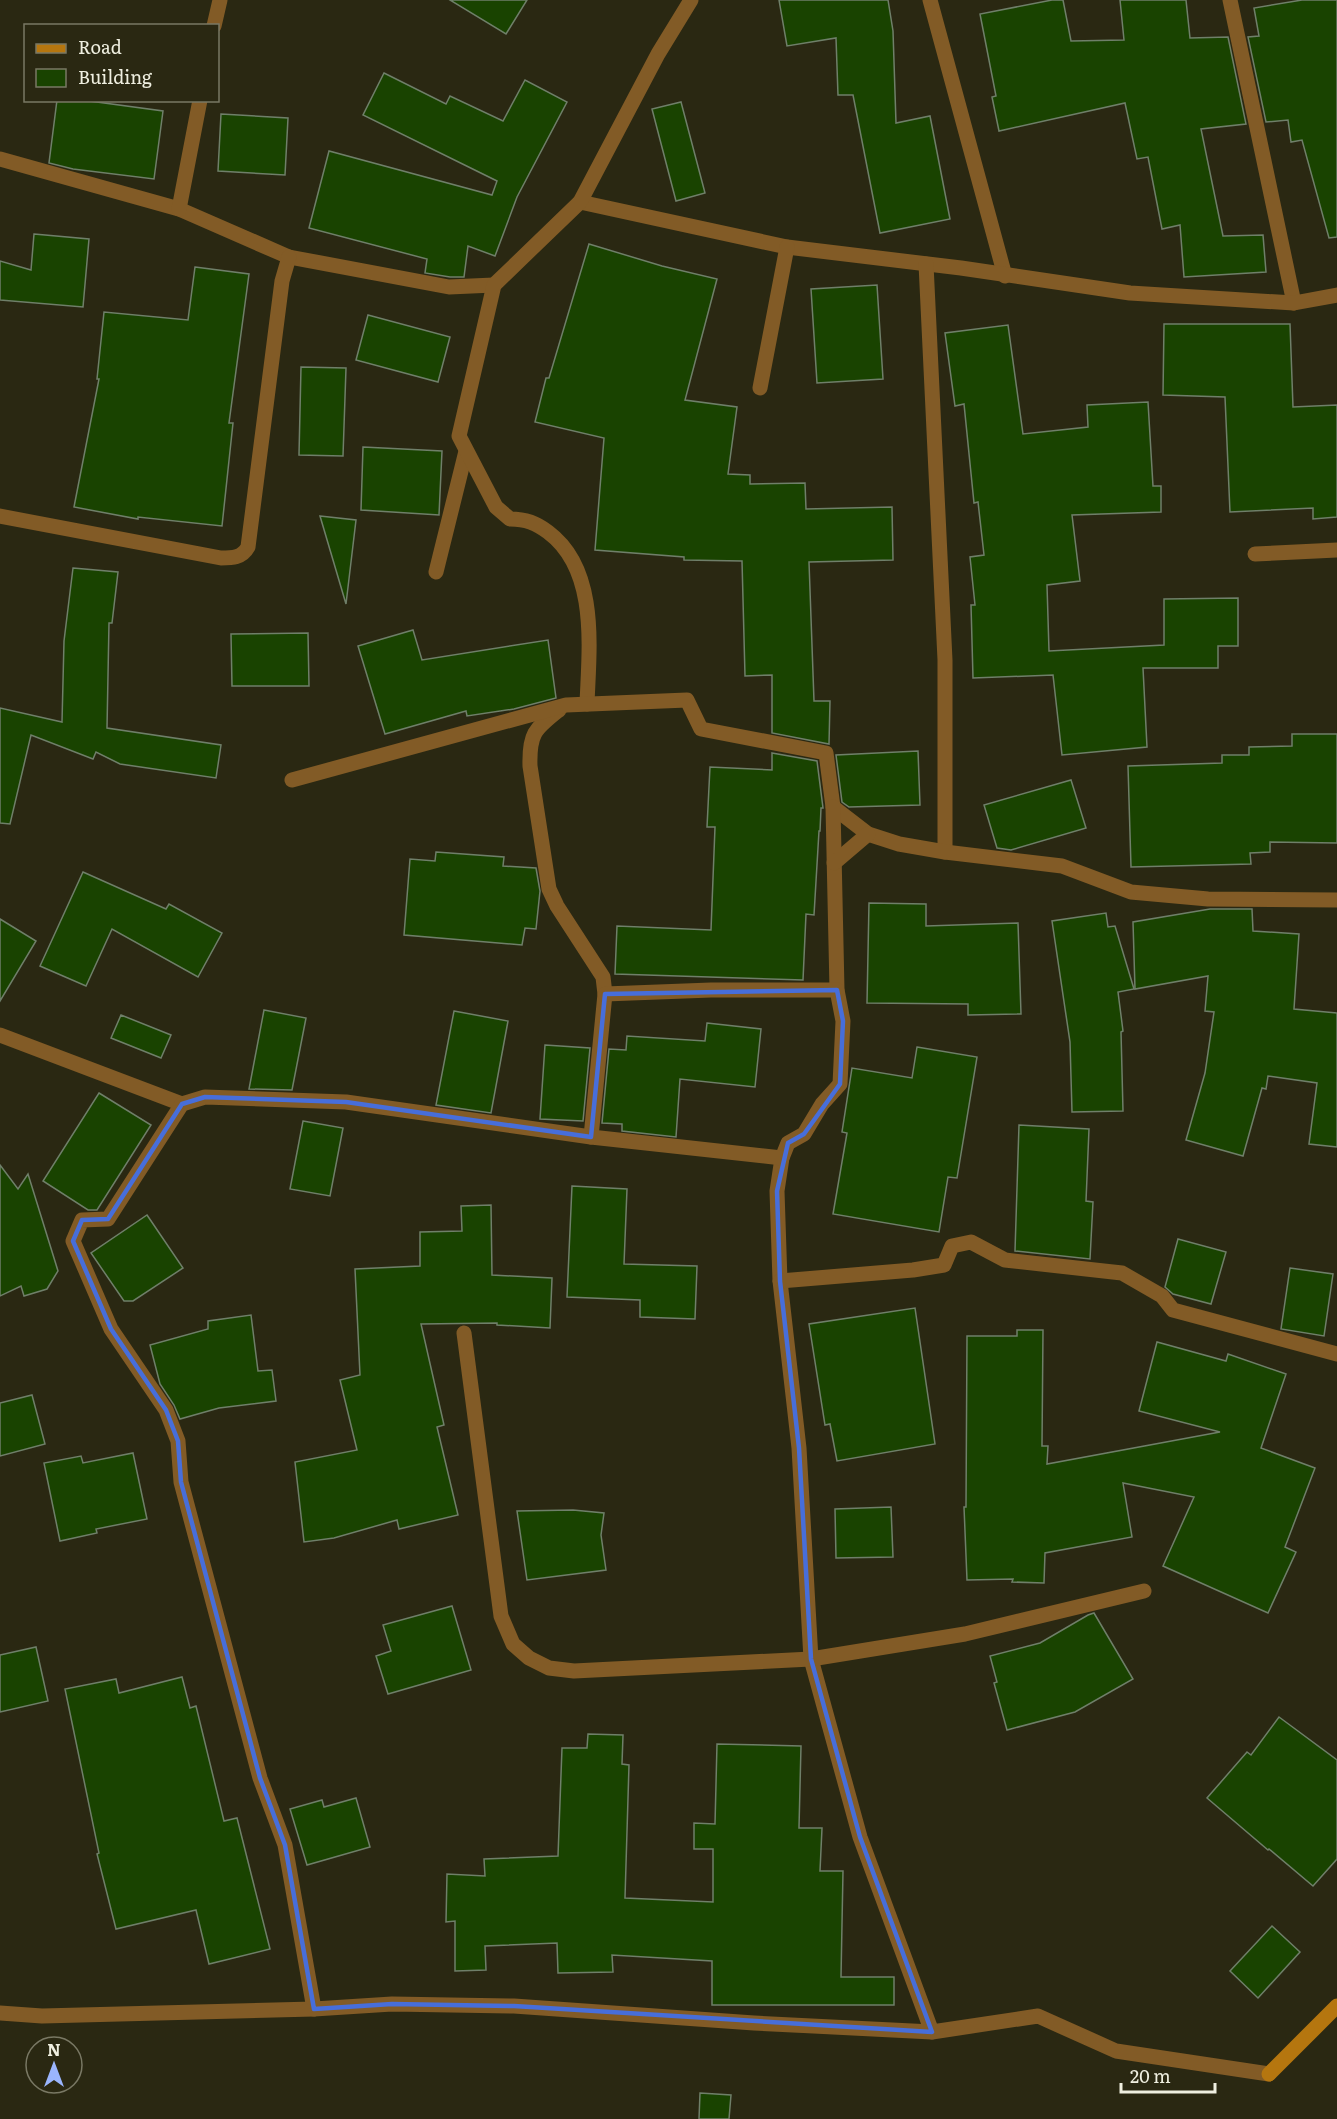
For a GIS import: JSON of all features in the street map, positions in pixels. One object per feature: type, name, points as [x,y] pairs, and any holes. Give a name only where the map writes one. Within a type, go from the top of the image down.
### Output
[{"type":"street","points":[[214,24],[220,0]]},
{"type":"street","points":[[587,704],[589,628],[581,579],[570,555],[555,538],[537,524],[522,519],[510,519],[496,507],[459,436],[494,285],[580,202],[658,54],[691,0]]},
{"type":"street","points":[[930,0],[1005,276]]},
{"type":"street","points":[[1230,0],[1294,303]]},
{"type":"street","points":[[179,209],[200,102]]},
{"type":"street","points":[[0,159],[179,209],[289,257],[449,286],[494,285]]},
{"type":"street","points":[[580,202],[787,248],[926,264],[1130,293],[1294,303],[1337,295]]},
{"type":"street","points":[[760,388],[787,248]]},
{"type":"street","points":[[0,516],[221,558],[234,558],[245,553],[248,548],[257,490],[282,281],[289,257]]},
{"type":"street","points":[[926,264],[945,660],[945,852]]},
{"type":"street","points":[[436,572],[466,451]]},
{"type":"street","points":[[1255,554],[1337,550]]},
{"type":"street","points":[[292,780],[566,705],[687,700],[700,729],[826,753],[833,807],[837,990],[843,1021],[840,1084],[822,1104],[804,1134],[788,1143],[782,1158],[777,1191],[780,1281],[799,1448],[811,1659],[860,1837],[932,2032]]},
{"type":"street","points":[[566,705],[538,727],[530,745],[530,766],[549,889],[556,906],[603,977],[605,994],[591,1137]]},
{"type":"street","points":[[833,807],[868,834],[899,844],[1062,866],[1131,892],[1208,900],[1337,900]]},
{"type":"street","points":[[834,862],[868,834]]},
{"type":"street","points":[[605,994],[711,990],[837,990]]},
{"type":"street","points":[[0,1035],[182,1104],[205,1097],[345,1102],[591,1137],[782,1158]]},
{"type":"street","points":[[182,1104],[108,1219],[82,1220],[73,1241],[111,1329],[166,1410],[178,1441],[181,1482],[260,1778],[285,1845],[314,2009]]},
{"type":"street","points":[[780,1281],[913,1270],[944,1264],[952,1246],[971,1242],[1005,1260],[1122,1273],[1162,1296],[1173,1310],[1337,1354]]},
{"type":"street","points":[[464,1333],[501,1616],[513,1644],[529,1658],[549,1668],[574,1671],[811,1659],[965,1634],[1144,1591]]},
{"type":"street","points":[[0,2013],[42,2016],[314,2009],[392,2004],[514,2006],[754,2023],[932,2032],[1038,2016],[1116,2051],[1269,2074],[1337,2006]]},
{"type":"highlighted area","points":[[837,990],[843,1021],[840,1084],[804,1134],[788,1143],[777,1191],[780,1281],[799,1448],[811,1659],[860,1837],[932,2032],[514,2006],[392,2004],[314,2009],[285,1845],[260,1778],[181,1482],[178,1441],[166,1410],[111,1329],[73,1241],[82,1220],[108,1219],[182,1104],[205,1097],[346,1102],[591,1137],[605,994]]},
{"type":"building","points":[[450,0],[527,0],[506,34]]},
{"type":"building","points":[[779,0],[888,0],[893,31],[896,123],[930,116],[950,219],[880,233],[853,95],[838,95],[836,38],[787,46]]},
{"type":"building","points":[[1052,0],[1063,0],[1071,41],[1124,40],[1120,0],[1186,0],[1190,38],[1228,37],[1246,124],[1201,129],[1223,236],[1263,235],[1266,272],[1184,277],[1180,225],[1162,229],[1148,157],[1137,159],[1125,103],[999,131],[992,97],[996,96],[980,14]]},
{"type":"building","points":[[1302,0],[1337,0],[1337,237],[1329,238],[1302,140],[1291,142],[1288,120],[1266,122],[1248,37],[1259,36],[1254,8]]},
{"type":"building","points":[[384,73],[446,104],[450,96],[503,121],[525,80],[567,102],[517,197],[495,256],[468,246],[464,277],[425,273],[427,259],[309,228],[329,151],[492,195],[497,181],[363,115]]},
{"type":"building","points":[[57,102],[97,102],[163,111],[154,179],[73,169],[49,163]]},
{"type":"building","points":[[681,102],[705,193],[676,201],[652,109]]},
{"type":"building","points":[[221,114],[288,118],[285,175],[218,171]]},
{"type":"building","points":[[34,234],[89,239],[83,307],[0,300],[0,261],[31,270]]},
{"type":"building","points":[[589,244],[662,266],[717,279],[685,400],[737,407],[728,474],[750,475],[750,484],[805,483],[806,509],[892,507],[893,560],[809,562],[814,701],[830,701],[829,744],[772,733],[772,675],[745,676],[742,561],[684,560],[684,557],[595,550],[604,438],[535,422],[546,378],[549,378]]},
{"type":"building","points":[[195,267],[249,274],[229,423],[233,423],[222,526],[138,517],[138,519],[74,507],[99,379],[97,379],[104,312],[188,320]]},
{"type":"building","points":[[877,285],[883,379],[817,383],[811,289]]},
{"type":"building","points":[[368,315],[450,337],[438,382],[356,360]]},
{"type":"building","points":[[1164,324],[1290,324],[1293,407],[1337,405],[1337,517],[1313,519],[1313,508],[1230,512],[1225,397],[1163,395]]},
{"type":"building","points":[[1008,325],[1023,434],[1088,427],[1087,405],[1148,402],[1153,486],[1161,486],[1161,512],[1072,515],[1080,581],[1047,585],[1049,651],[1164,645],[1164,599],[1238,598],[1238,646],[1218,646],[1218,668],[1143,668],[1147,747],[1062,755],[1053,675],[973,678],[971,605],[975,605],[970,557],[984,555],[978,502],[974,503],[964,404],[955,406],[945,333]]},
{"type":"building","points":[[301,367],[346,368],[343,456],[299,455]]},
{"type":"building","points":[[363,447],[442,451],[439,515],[361,510]]},
{"type":"building","points":[[320,516],[356,520],[346,604]]},
{"type":"building","points":[[73,568],[118,572],[112,623],[109,623],[107,728],[221,745],[216,778],[120,764],[96,752],[93,759],[31,735],[10,824],[0,823],[0,708],[62,722],[64,641]]},
{"type":"building","points":[[413,630],[422,660],[548,640],[556,698],[514,709],[467,716],[466,711],[385,734],[358,646]]},
{"type":"building","points":[[308,633],[309,686],[232,686],[231,634]]},
{"type":"building","points":[[1292,734],[1337,734],[1337,843],[1270,842],[1270,852],[1250,853],[1251,864],[1131,867],[1128,766],[1222,763],[1222,755],[1249,755],[1249,747],[1292,746]]},
{"type":"building","points":[[918,751],[920,805],[849,807],[842,802],[836,755]]},
{"type":"building","points":[[772,753],[817,761],[823,808],[821,808],[819,831],[814,915],[806,914],[803,980],[615,974],[617,926],[711,930],[715,827],[707,827],[710,767],[772,770]]},
{"type":"building","points":[[1071,780],[1086,828],[1011,850],[997,848],[984,805]]},
{"type":"building","points":[[436,852],[504,857],[503,866],[536,868],[540,891],[536,929],[525,928],[522,945],[404,935],[410,859],[435,861]]},
{"type":"building","points":[[83,872],[166,909],[169,904],[222,933],[198,977],[112,929],[86,986],[40,966]]},
{"type":"building","points":[[869,903],[926,904],[926,926],[1018,923],[1021,1014],[968,1015],[968,1004],[867,1003]]},
{"type":"building","points":[[1210,909],[1252,909],[1253,931],[1299,934],[1294,1009],[1337,1013],[1337,1147],[1309,1144],[1317,1083],[1268,1076],[1266,1089],[1262,1088],[1243,1156],[1186,1140],[1205,1073],[1214,1012],[1205,1011],[1208,976],[1135,989],[1133,922]]},
{"type":"building","points":[[1106,913],[1108,927],[1115,926],[1134,989],[1118,992],[1123,1031],[1121,1032],[1123,1111],[1072,1112],[1070,1042],[1052,921]]},
{"type":"building","points":[[0,919],[36,941],[0,1001]]},
{"type":"building","points":[[264,1010],[306,1018],[292,1090],[249,1089]]},
{"type":"building","points":[[454,1011],[508,1021],[491,1113],[436,1105]]},
{"type":"building","points":[[121,1015],[171,1035],[161,1058],[111,1038]]},
{"type":"building","points":[[707,1023],[761,1029],[755,1087],[680,1079],[676,1137],[622,1131],[622,1124],[602,1123],[609,1049],[626,1050],[627,1036],[705,1041]]},
{"type":"building","points":[[545,1045],[590,1048],[583,1121],[540,1119]]},
{"type":"building","points":[[917,1047],[977,1057],[957,1178],[948,1177],[939,1232],[833,1214],[847,1133],[842,1132],[852,1068],[912,1078]]},
{"type":"building","points":[[99,1093],[151,1125],[97,1210],[88,1210],[43,1181]]},
{"type":"building","points":[[303,1121],[343,1128],[330,1196],[290,1189]]},
{"type":"building","points":[[1019,1125],[1089,1129],[1086,1201],[1093,1202],[1090,1259],[1015,1251]]},
{"type":"building","points":[[0,1165],[18,1189],[28,1174],[58,1271],[47,1289],[24,1296],[21,1286],[0,1296]]},
{"type":"building","points":[[572,1186],[627,1189],[624,1264],[697,1266],[695,1319],[640,1317],[640,1300],[567,1297]]},
{"type":"building","points":[[491,1205],[492,1275],[552,1278],[550,1328],[497,1325],[497,1323],[421,1324],[444,1425],[437,1427],[458,1515],[399,1529],[397,1520],[334,1538],[304,1542],[295,1462],[357,1450],[340,1380],[360,1375],[355,1269],[420,1266],[420,1232],[462,1231],[461,1206]]},
{"type":"building","points":[[147,1215],[183,1268],[133,1301],[124,1301],[91,1253]]},
{"type":"building","points":[[1178,1239],[1226,1252],[1211,1304],[1173,1294],[1165,1287]]},
{"type":"building","points":[[1290,1268],[1333,1274],[1324,1336],[1281,1329]]},
{"type":"building","points":[[915,1308],[935,1444],[837,1461],[830,1424],[825,1425],[809,1324]]},
{"type":"building","points":[[251,1315],[258,1371],[272,1370],[276,1401],[219,1408],[180,1419],[160,1384],[150,1345],[208,1329],[208,1321]]},
{"type":"building","points":[[1017,1330],[1043,1330],[1042,1446],[1048,1446],[1047,1464],[1220,1432],[1139,1411],[1157,1342],[1226,1361],[1228,1354],[1286,1374],[1261,1448],[1315,1468],[1285,1547],[1296,1552],[1268,1613],[1163,1566],[1194,1497],[1123,1483],[1132,1537],[1045,1553],[1044,1583],[1012,1582],[1013,1579],[967,1580],[964,1507],[966,1507],[967,1336],[1017,1336]]},
{"type":"building","points":[[32,1395],[45,1444],[0,1456],[0,1403]]},
{"type":"building","points":[[133,1453],[147,1519],[96,1529],[97,1533],[60,1541],[44,1463],[81,1456],[83,1463]]},
{"type":"building","points":[[891,1507],[893,1557],[836,1558],[835,1509]]},
{"type":"building","points":[[573,1510],[604,1513],[601,1535],[606,1570],[527,1580],[517,1511]]},
{"type":"building","points":[[452,1606],[471,1670],[388,1694],[376,1656],[391,1651],[383,1625]]},
{"type":"building","points":[[1094,1613],[1133,1679],[1075,1712],[1007,1730],[994,1683],[997,1682],[990,1656],[1040,1643]]},
{"type":"building","points":[[36,1647],[48,1701],[0,1712],[0,1655]]},
{"type":"building","points":[[182,1677],[190,1708],[196,1706],[224,1821],[237,1818],[270,1949],[209,1964],[196,1910],[116,1929],[97,1854],[99,1853],[65,1689],[116,1679],[119,1693]]},
{"type":"building","points":[[1279,1717],[1337,1760],[1337,1859],[1313,1886],[1207,1798],[1247,1752],[1251,1755]]},
{"type":"building","points":[[588,1734],[623,1735],[622,1764],[629,1765],[625,1898],[713,1902],[713,1849],[694,1849],[694,1823],[715,1824],[717,1744],[801,1746],[799,1828],[822,1828],[820,1871],[843,1871],[841,1977],[894,1977],[894,2005],[712,2005],[712,1961],[612,1955],[613,1972],[558,1973],[557,1943],[485,1946],[486,1970],[455,1971],[455,1921],[446,1922],[447,1874],[485,1876],[484,1859],[558,1856],[562,1748],[587,1748]]},
{"type":"building","points":[[356,1798],[370,1847],[307,1865],[290,1809],[322,1800],[324,1807]]},
{"type":"building","points":[[1272,1926],[1300,1952],[1258,1998],[1230,1971]]},
{"type":"building","points":[[700,2093],[731,2095],[729,2119],[699,2119]]}]
